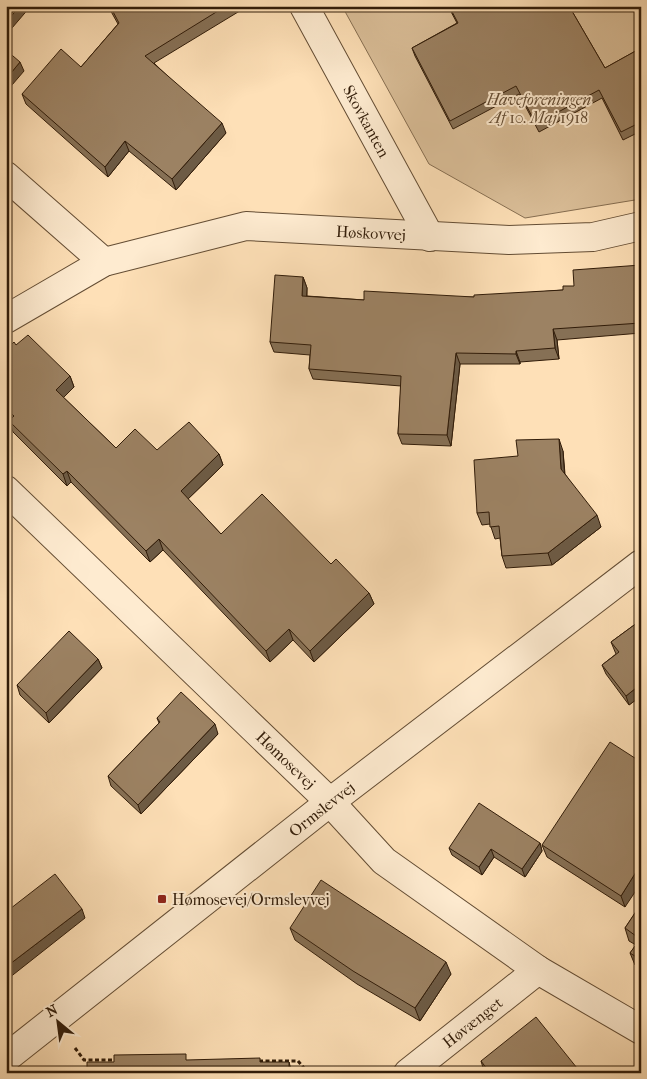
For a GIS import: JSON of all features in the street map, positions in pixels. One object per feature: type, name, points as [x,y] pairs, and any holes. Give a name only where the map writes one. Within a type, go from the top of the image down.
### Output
[{"type":"street","name":"Skovkanten","points":[[304,6],[430,237]]},
{"type":"street","points":[[6,176],[104,262]]},
{"type":"street","name":"Høskovvej","points":[[6,319],[104,262],[246,226],[509,240],[584,237],[641,226]]},
{"type":"street","name":"Hømosevej","points":[[6,490],[330,802],[384,861],[538,970],[641,1030]]},
{"type":"street","name":"Ormslevvej","points":[[6,1058],[54,1022],[330,802],[641,564]]},
{"type":"street","name":"Høvænget","points":[[408,1073],[538,970]]},
{"type":"path","points":[[54,1022],[84,1060],[123,1060]]},
{"type":"path","points":[[250,1061],[298,1061],[308,1073]]},
{"type":"green space","name":"Haveforeningen Af 10. Maj 1918","points":[[342,6],[641,6],[641,199],[525,218],[429,164]]},
{"type":"building","points":[[6,6],[20,6],[6,22]]},
{"type":"building","points":[[110,6],[226,6],[145,56],[222,123],[172,179],[125,141],[105,167],[22,94],[61,49],[81,67],[119,23]]},
{"type":"building","points":[[449,6],[569,6],[605,68],[641,48],[641,122],[621,132],[599,90],[536,124],[516,86],[450,121],[412,48],[458,23]]},
{"type":"building","points":[[6,50],[20,62],[6,79]]},
{"type":"building","points":[[641,265],[641,323],[553,329],[555,348],[516,351],[516,354],[456,353],[447,435],[398,434],[401,376],[309,369],[311,345],[270,342],[275,275],[303,277],[302,296],[364,300],[364,291],[474,297],[474,295],[563,290],[563,286],[574,286],[573,270]]},
{"type":"building","points":[[28,335],[70,376],[56,390],[116,448],[135,429],[157,450],[189,422],[219,454],[181,491],[221,534],[262,494],[331,564],[336,559],[369,593],[310,651],[289,629],[266,651],[159,539],[146,551],[67,471],[63,474],[9,421],[14,416],[6,408],[6,350],[14,342],[16,345]]},
{"type":"building","points":[[559,439],[561,469],[597,515],[548,553],[502,556],[499,526],[490,527],[489,512],[477,513],[474,460],[518,456],[516,440]]},
{"type":"building","points":[[641,620],[641,684],[626,696],[602,665],[619,652],[611,642]]},
{"type":"building","points":[[69,631],[98,659],[46,713],[17,685]]},
{"type":"building","points":[[181,692],[215,724],[138,805],[108,776],[160,722],[157,718]]},
{"type":"building","points":[[610,742],[641,762],[641,864],[621,896],[542,845]]},
{"type":"building","points":[[479,803],[540,843],[522,869],[491,849],[479,867],[449,848]]},
{"type":"building","points":[[55,874],[82,909],[6,967],[6,912]]},
{"type":"building","points":[[321,880],[446,962],[415,1008],[353,971],[290,928]]},
{"type":"building","points":[[641,904],[641,960],[630,953],[640,939],[625,928]]},
{"type":"building","points":[[536,1017],[581,1073],[490,1073],[481,1061]]},
{"type":"building","points":[[186,1054],[186,1060],[260,1058],[260,1062],[289,1062],[289,1073],[61,1073],[62,1068],[87,1068],[87,1062],[114,1062],[114,1055]]},
{"type":"place","name":"Hømosevej/Ormslevvej","points":[[162,899]]}]
